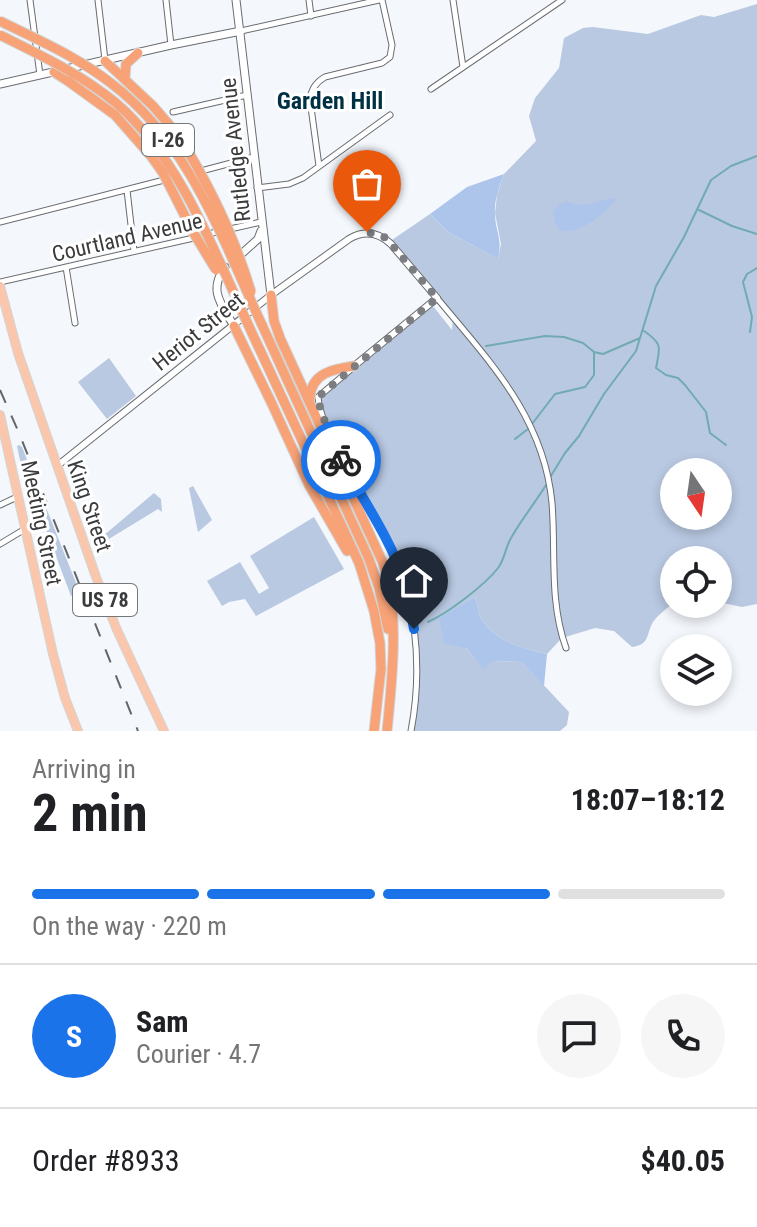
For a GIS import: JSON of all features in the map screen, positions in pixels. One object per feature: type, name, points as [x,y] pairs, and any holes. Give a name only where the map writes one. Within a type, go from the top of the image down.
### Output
[{"type":"highway","name":"I-26","points":[[0,21],[100,75],[140,108],[184,163],[369,559],[392,656]]},
{"type":"highway","name":"I-26","points":[[0,35],[47,58],[117,104],[169,166],[190,199],[359,563],[374,611]]},
{"type":"highway","points":[[125,78],[126,64],[138,53]]},
{"type":"highway","points":[[105,61],[153,106],[178,135],[210,189],[238,248],[262,325]]},
{"type":"highway","points":[[54,72],[115,115],[151,156],[241,311]]},
{"type":"highway","points":[[271,295],[274,321],[314,399],[387,572],[392,609],[391,694],[387,731]]},
{"type":"highway","points":[[234,326],[309,485],[349,555],[374,611],[381,669],[374,731]]},
{"type":"highway","points":[[314,399],[311,385],[316,380],[327,373],[354,366]]},
{"type":"main road","name":"Rutledge Avenue","points":[[236,0],[271,295]]},
{"type":"main road","points":[[0,84],[241,31]]},
{"type":"main road","points":[[234,326],[218,297],[217,277],[226,265],[258,239],[262,226]]},
{"type":"main road","name":"King Street","points":[[0,284],[18,353],[96,577],[164,731]]},
{"type":"main road","name":"Meeting Street","points":[[0,415],[5,460],[25,529],[53,654],[78,731]]},
{"type":"street","points":[[30,0],[40,75]]},
{"type":"street","points":[[98,0],[105,61]]},
{"type":"street","points":[[166,0],[171,45]]},
{"type":"street","points":[[309,0],[311,16]]},
{"type":"street","points":[[241,31],[380,0],[392,45],[390,57],[382,63],[325,77],[312,90],[310,100],[319,166]]},
{"type":"street","points":[[453,0],[463,67]]},
{"type":"street","points":[[431,89],[562,0]]},
{"type":"street","points":[[173,112],[247,95]]},
{"type":"street","points":[[257,188],[289,184],[310,174],[390,115]]},
{"type":"street","points":[[0,222],[254,157]]},
{"type":"street","points":[[127,190],[134,251]]},
{"type":"street","name":"Courtland Avenue","points":[[0,284],[134,251],[262,226]]},
{"type":"street","name":"Heriot Street","points":[[57,466],[271,295],[357,234],[367,232],[384,237],[437,298]]},
{"type":"street","points":[[66,267],[75,323]]},
{"type":"street","points":[[354,366],[437,298],[513,393],[541,449],[547,472],[552,501],[557,618],[566,648]]},
{"type":"street","points":[[314,399],[338,453],[379,524],[406,586],[417,670],[411,731]]},
{"type":"street","points":[[0,505],[17,497]]},
{"type":"street","points":[[0,544],[25,529]]},
{"type":"shaded area","points":[[757,4],[757,604],[742,607],[732,605],[732,546],[660,546],[660,615],[647,638],[638,646],[632,647],[614,631],[595,628],[562,638],[547,654],[519,646],[500,637],[485,624],[475,597],[439,619],[484,668],[494,661],[522,662],[569,712],[567,725],[560,731],[411,731],[417,670],[406,586],[392,553],[341,459],[347,455],[328,423],[319,400],[433,306],[452,330],[453,317],[389,242],[430,214],[448,232],[498,259],[501,244],[495,213],[497,195],[504,174],[536,141],[529,116],[535,98],[559,68],[564,38],[583,28],[593,27],[648,34],[701,15],[714,17]]},
{"type":"shaded area","points":[[504,174],[495,208],[500,245],[498,259],[448,232],[430,214],[467,187]]},
{"type":"shaded area","points":[[611,198],[615,202],[583,227],[561,231],[555,223],[553,212],[559,204],[566,201],[577,205],[590,204]]},
{"type":"shaded area","points":[[109,358],[136,396],[107,419],[78,382]]},
{"type":"shaded area","points":[[19,445],[80,593],[71,596],[36,503],[29,504]]},
{"type":"shaded area","points":[[193,486],[212,520],[198,532],[189,488]]},
{"type":"shaded area","points":[[154,493],[161,499],[162,512],[158,509],[97,549],[93,539],[103,536]]},
{"type":"shaded area","points":[[314,517],[344,569],[256,616],[245,599],[222,606],[207,581],[240,562],[259,594],[269,588],[250,556]]},
{"type":"shaded area","points":[[475,597],[480,616],[492,631],[519,646],[547,654],[544,686],[522,662],[494,661],[484,669],[466,648],[444,643],[439,618]]},
{"type":"waterway","points":[[549,479],[636,351],[656,286],[711,180],[731,166],[757,156]]},
{"type":"waterway","points":[[699,210],[757,234]]},
{"type":"waterway","points":[[750,332],[752,317],[743,282],[747,274],[757,268]]},
{"type":"waterway","points":[[644,331],[659,346],[656,368],[678,378],[685,385],[706,412],[710,433],[726,445]]},
{"type":"waterway","points":[[486,346],[545,336],[564,337],[603,354],[640,338]]},
{"type":"waterway","points":[[532,424],[555,394],[585,387],[594,375],[594,353]]},
{"type":"waterway","points":[[515,439],[528,429]]},
{"type":"waterway","points":[[428,622],[466,598],[498,568],[511,538],[546,485]]},
{"type":"railway","points":[[0,390],[138,731]]},
{"type":"way so far","points":[[341,460],[318,397],[437,298],[384,237],[367,232]]},
{"type":"district","name":"Garden Hill","points":[[330,101]]},
{"type":"route","points":[[341,460],[379,524],[392,553],[406,586],[414,629]]}]
